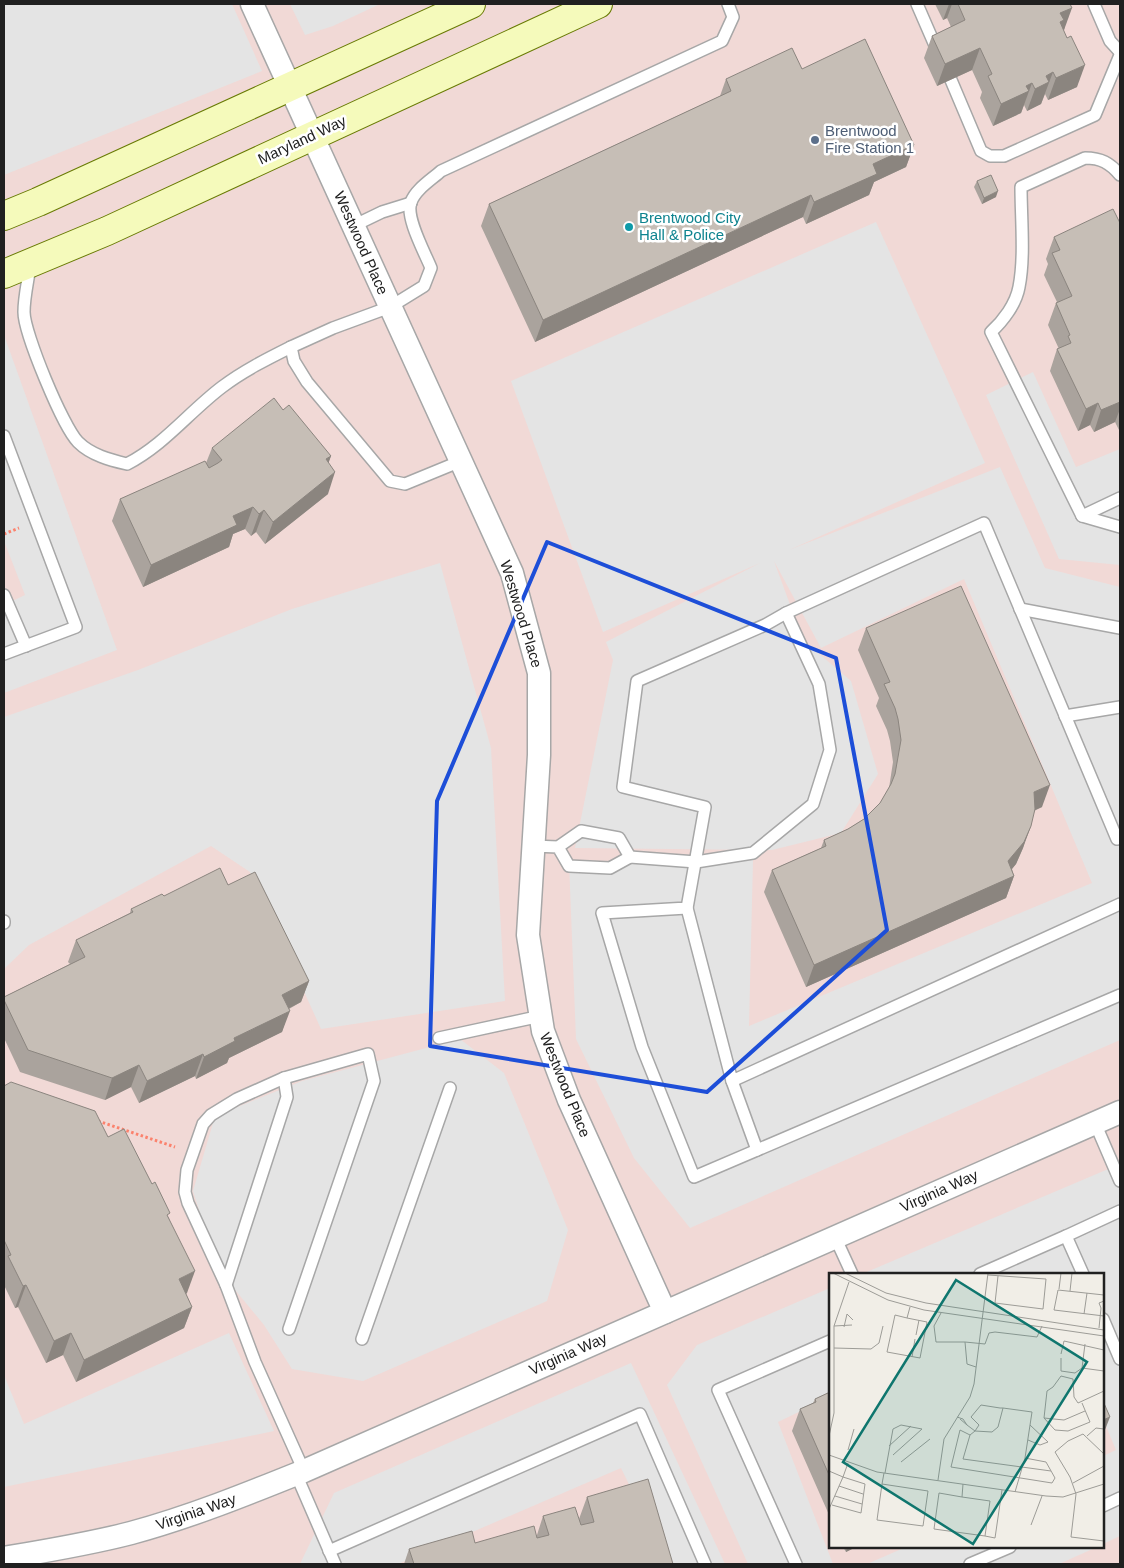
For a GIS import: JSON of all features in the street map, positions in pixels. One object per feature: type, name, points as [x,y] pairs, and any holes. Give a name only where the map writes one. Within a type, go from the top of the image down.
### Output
[{"type":"main road","points":[[4,216],[471,4]]},
{"type":"main road","name":"Maryland Way","points":[[4,274],[107,231],[598,4]]},
{"type":"street","name":"Westwood Place","points":[[252,4],[512,573],[539,673],[539,755],[528,935],[543,1031],[569,1100],[664,1312]]},
{"type":"street","name":"Virginia Way","points":[[4,1558],[40,1558],[164,1523],[215,1506],[300,1473],[1120,1112]]},
{"type":"lane","points":[[30,264],[24,311],[26,327],[41,367],[68,428],[78,442],[88,450],[111,460],[127,464],[159,444],[221,388],[257,364],[333,328],[390,307],[424,286],[432,268],[412,220],[411,203],[420,190],[441,171],[722,41],[733,17],[728,4]]},
{"type":"lane","points":[[917,4],[938,51]]},
{"type":"lane","points":[[951,80],[981,151],[990,156],[1004,156],[1095,115],[1120,54],[1110,41],[1094,4]]},
{"type":"lane","points":[[1120,175],[1107,162],[1096,158],[1085,158],[1021,187],[1019,289],[1000,323],[991,332],[1082,516],[1120,527]]},
{"type":"lane","points":[[353,226],[382,212],[411,203]]},
{"type":"lane","points":[[291,347],[294,361],[307,382],[390,481],[405,484],[461,461]]},
{"type":"lane","points":[[4,436],[76,627],[4,654]]},
{"type":"lane","points":[[1082,516],[1120,498]]},
{"type":"lane","points":[[757,1150],[732,1081],[687,908],[705,807],[623,786],[637,681],[765,626],[786,613],[984,523],[1119,842]]},
{"type":"lane","points":[[4,596],[26,646]]},
{"type":"lane","points":[[1020,609],[1120,628]]},
{"type":"lane","points":[[558,847],[569,866],[610,868],[630,857],[696,862],[753,854],[813,804],[830,750],[819,684],[786,613]]},
{"type":"lane","points":[[1065,716],[1120,707]]},
{"type":"lane","points":[[534,846],[558,847],[581,831],[619,838],[630,857]]},
{"type":"lane","points":[[732,1081],[1120,904]]},
{"type":"lane","points":[[687,908],[602,913],[642,1047],[694,1177],[1120,995]]},
{"type":"lane","points":[[439,1038],[541,1016]]},
{"type":"lane","points":[[289,1329],[374,1081],[368,1054],[284,1078],[237,1100],[211,1115],[203,1124],[186,1170],[185,1192],[188,1203],[226,1285],[335,1564]]},
{"type":"lane","points":[[226,1285],[286,1097],[284,1078]]},
{"type":"lane","points":[[362,1339],[450,1088]]},
{"type":"lane","points":[[1095,1123],[1120,1181]]},
{"type":"lane","points":[[982,1273],[1120,1211]]},
{"type":"lane","points":[[1066,1236],[1083,1273]]},
{"type":"lane","points":[[835,1237],[852,1273]]},
{"type":"lane","points":[[1104,1321],[1120,1359]]},
{"type":"lane","points":[[796,1564],[718,1390],[829,1341]]},
{"type":"lane","points":[[329,1551],[640,1414],[705,1564]]},
{"type":"lane","points":[[1104,1506],[1120,1498]]},
{"type":"lane","points":[[970,1564],[1008,1548]]},
{"type":"path","points":[[96,1120],[192,1152]]},
{"type":"highlighted area","points":[[547,542],[836,658],[887,930],[707,1092],[430,1046],[437,801]]},
{"type":"shaded area","points":[[4,4],[1120,4],[1120,1564],[4,1564]]},
{"type":"shaded area","points":[[4,4],[232,4],[262,71],[4,175]]},
{"type":"shaded area","points":[[290,4],[380,4],[333,26],[305,35]]},
{"type":"shaded area","points":[[876,222],[985,463],[789,550],[1000,467],[1045,568],[1120,587],[1120,1040],[690,1228],[634,1158],[576,1039],[569,862],[753,860],[749,1026],[1092,883],[964,579],[821,648],[774,561],[803,640],[851,681],[878,774],[841,833],[772,850],[575,848],[613,660],[606,642],[760,563],[603,632],[511,381]]},
{"type":"shaded area","points":[[4,335],[117,650],[4,693],[4,605],[25,595],[4,541]]},
{"type":"shaded area","points":[[1033,372],[1076,467],[1120,449],[1120,565],[1059,559],[986,395]]},
{"type":"shaded area","points":[[440,563],[491,748],[505,1001],[321,1029],[250,872],[211,846],[29,945],[4,969],[4,717],[138,670],[292,609]]},
{"type":"shaded area","points":[[460,1039],[504,1073],[568,1230],[547,1301],[363,1381],[292,1369],[264,1325],[217,1268],[193,1191],[215,1116],[302,1081]]},
{"type":"shaded area","points":[[1120,1164],[1120,1536],[1104,1544],[1104,1456],[1116,1450],[1104,1421],[1104,1273],[864,1273]]},
{"type":"shaded area","points":[[829,1288],[829,1397],[778,1422],[833,1564],[748,1564],[667,1385],[697,1345]]},
{"type":"shaded area","points":[[229,1333],[274,1431],[4,1487],[4,1375],[24,1424]]},
{"type":"shaded area","points":[[631,1363],[725,1564],[668,1564],[621,1468],[398,1564],[300,1564],[334,1493]]},
{"type":"shaded area","points":[[904,1548],[1095,1548],[1059,1564],[867,1564]]},
{"type":"building","points":[[958,4],[1070,4],[1072,8],[1060,13],[1064,20],[1060,22],[1067,38],[1071,36],[1085,65],[1056,78],[1053,72],[1046,76],[1049,82],[1035,89],[1032,83],[1026,86],[1029,91],[1001,104],[988,76],[992,74],[980,48],[945,64],[932,36],[965,20]]},
{"type":"building","points":[[865,39],[914,145],[873,164],[877,174],[814,202],[811,195],[543,320],[489,204],[731,91],[726,79],[792,48],[802,69]]},
{"type":"building","points":[[991,175],[998,191],[984,198],[977,181]]},
{"type":"building","points":[[1113,209],[1120,223],[1120,402],[1101,410],[1098,403],[1086,409],[1057,349],[1071,343],[1068,336],[1070,335],[1056,303],[1072,296],[1052,253],[1060,250],[1054,237]]},
{"type":"building","points":[[274,398],[283,410],[289,405],[331,456],[326,459],[335,472],[273,522],[264,510],[259,514],[253,507],[233,516],[237,525],[151,565],[120,499],[205,461],[209,468],[218,463],[222,460],[212,448]]},
{"type":"building","points":[[961,586],[1050,785],[1034,792],[1035,809],[1031,826],[1024,842],[1008,861],[1014,876],[814,965],[772,870],[826,846],[824,840],[864,819],[880,803],[895,774],[901,740],[898,719],[884,684],[890,682],[866,628]]},
{"type":"building","points":[[220,868],[228,885],[255,872],[309,981],[282,995],[290,1011],[234,1038],[235,1041],[204,1057],[203,1054],[147,1081],[139,1065],[112,1078],[28,1050],[4,997],[85,957],[76,940],[133,912],[131,909],[162,894],[164,896]]},
{"type":"building","points":[[11,1082],[95,1111],[108,1137],[124,1129],[152,1184],[155,1182],[170,1213],[167,1215],[195,1271],[179,1279],[192,1307],[84,1360],[71,1333],[54,1341],[26,1285],[23,1286],[8,1256],[11,1255],[4,1240],[4,1086]]},
{"type":"building","points":[[829,1392],[829,1475],[800,1409],[816,1402],[815,1399]]},
{"type":"building","points":[[1104,1403],[1110,1417],[1104,1420]]},
{"type":"building","points":[[648,1479],[673,1564],[414,1564],[409,1549],[472,1531],[475,1543],[534,1526],[537,1538],[549,1535],[543,1516],[575,1507],[581,1525],[594,1522],[587,1497]]},
{"type":"place","name":"Brentwood Fire Station 1","points":[[815,140]]},
{"type":"place","name":"Brentwood City Hall & Police","points":[[629,227]]}]
